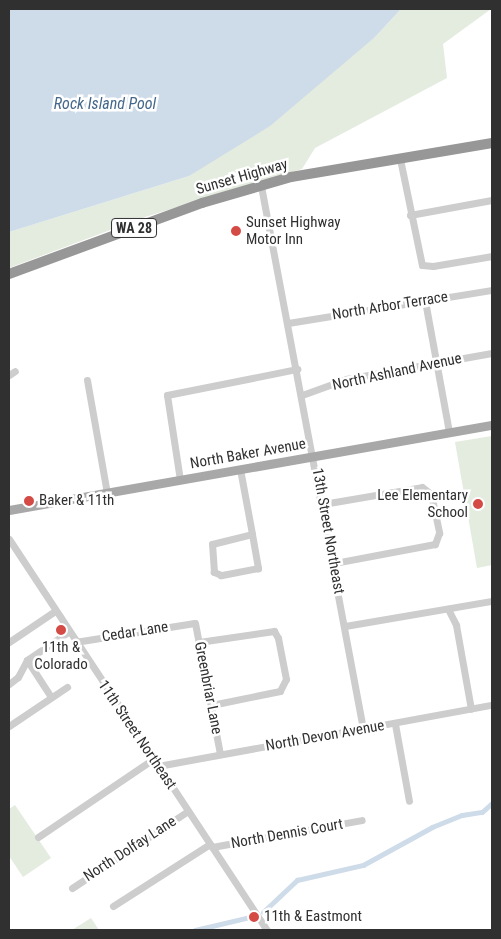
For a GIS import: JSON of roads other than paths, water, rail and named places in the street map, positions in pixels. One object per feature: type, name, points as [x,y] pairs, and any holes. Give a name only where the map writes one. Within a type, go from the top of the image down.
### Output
[{"type":"highway","name":"Sunset Highway","points":[[9,274],[202,203],[292,177],[492,143]]},
{"type":"main road","name":"North Baker Avenue","points":[[9,510],[492,425]]},
{"type":"street","points":[[400,158],[422,265],[433,266],[492,256]]},
{"type":"street","name":"13th Street Northeast","points":[[261,186],[324,504],[363,729]]},
{"type":"street","points":[[410,214],[492,200]]},
{"type":"street","name":"North Arbor Terrace","points":[[288,323],[492,290]]},
{"type":"street","points":[[425,301],[449,432]]},
{"type":"street","name":"North Ashland Avenue","points":[[302,395],[346,379],[492,353]]},
{"type":"street","points":[[180,480],[167,395],[297,369]]},
{"type":"street","points":[[87,380],[107,493]]},
{"type":"street","points":[[240,469],[252,534],[258,568],[221,575],[213,568],[212,544],[252,534]]},
{"type":"street","points":[[324,504],[422,488],[431,494],[439,533],[435,544],[334,563]]},
{"type":"street","name":"11th Street Northeast","points":[[9,539],[54,611],[267,930]]},
{"type":"street","points":[[344,626],[492,601]]},
{"type":"street","points":[[448,609],[456,625],[471,709]]},
{"type":"street","points":[[9,642],[54,611]]},
{"type":"street","name":"Cedar Lane","points":[[75,642],[195,622]]},
{"type":"street","name":"Greenbriar Lane","points":[[195,622],[220,754]]},
{"type":"street","points":[[199,642],[270,630],[277,634],[280,646],[286,679],[280,691],[211,705]]},
{"type":"street","points":[[9,684],[18,677],[27,660],[68,632]]},
{"type":"street","points":[[27,660],[51,697]]},
{"type":"street","points":[[9,726],[67,687]]},
{"type":"street","name":"North Devon Avenue","points":[[158,766],[492,705]]},
{"type":"street","points":[[395,724],[409,801]]},
{"type":"street","points":[[38,837],[153,759]]},
{"type":"street","name":"North Dolfay Lane","points":[[72,888],[188,811]]},
{"type":"street","name":"North Dennis Court","points":[[113,906],[211,846],[362,820]]},
{"type":"water","name":"Rock Island Pool","points":[[9,9],[401,9],[375,37],[270,126],[189,176],[9,232]]},
{"type":"waterway","points":[[263,912],[297,880],[363,865],[432,827],[462,815],[482,812],[492,803]]},
{"type":"waterway","points":[[195,930],[250,917]]},
{"type":"place","name":"Sunset Highway Motor Inn","points":[[236,231]]},
{"type":"place","name":"Baker & 11th","points":[[29,501]]},
{"type":"place","name":"Lee Elementary School","points":[[478,504]]},
{"type":"place","name":"11th & Colorado","points":[[61,630]]},
{"type":"place","name":"11th & Eastmont","points":[[254,917]]}]
